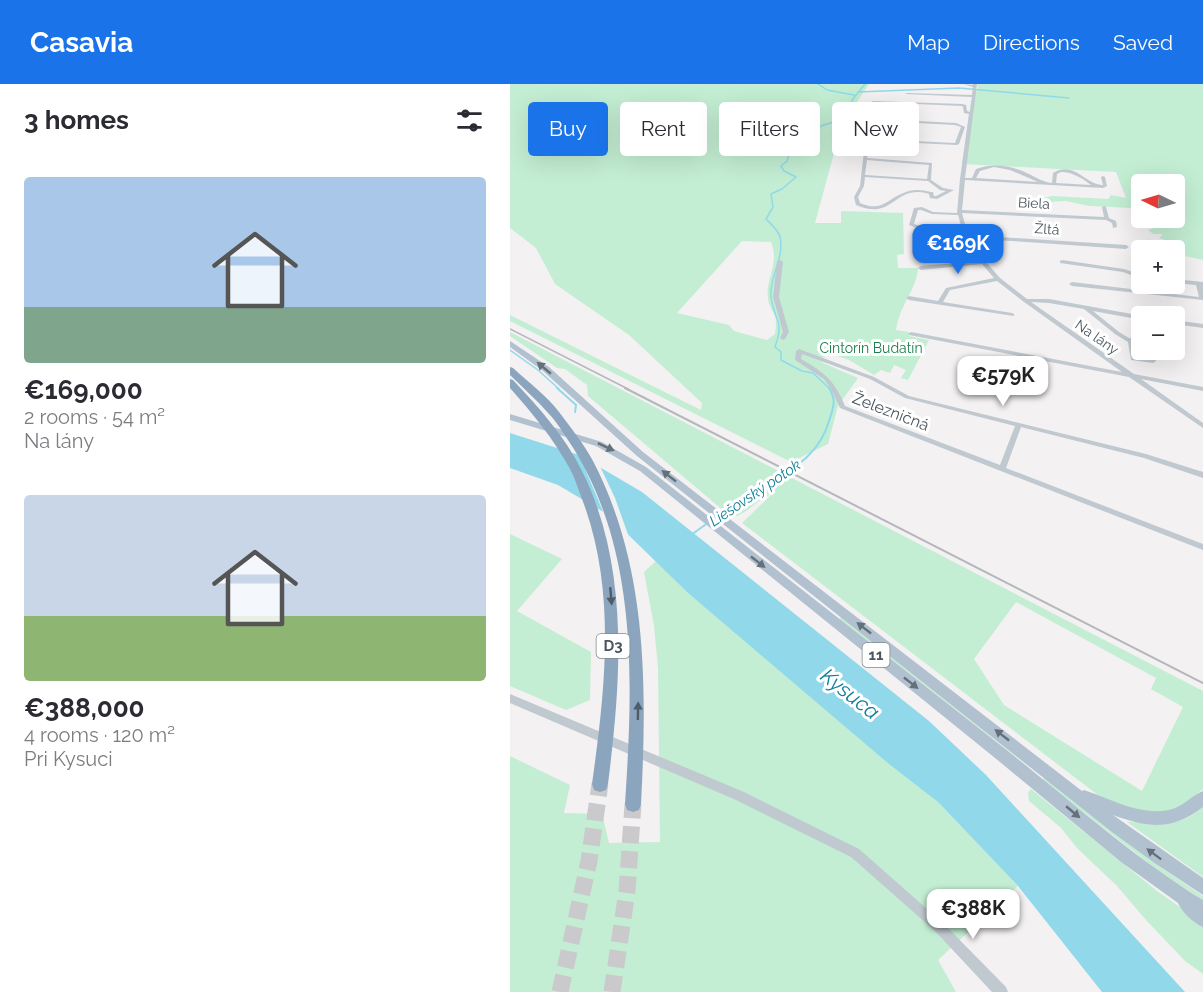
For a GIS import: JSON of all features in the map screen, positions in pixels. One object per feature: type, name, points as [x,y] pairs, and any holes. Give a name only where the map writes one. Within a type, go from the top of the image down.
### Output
[{"type":"highway","name":"D3","points":[[510,370],[546,404],[590,464],[602,490],[617,535],[626,570],[639,674],[633,804]]},
{"type":"highway","name":"D3","points":[[510,382],[540,414],[576,468],[595,511],[602,538],[611,592],[613,634],[610,706],[600,784]]},
{"type":"main road","name":"11","points":[[510,343],[546,369],[714,519],[1106,840],[1178,894],[1203,909]]},
{"type":"main road","name":"11","points":[[510,417],[584,438],[620,454],[714,519],[1161,859],[1203,887]]},
{"type":"main road","points":[[1076,794],[1142,818],[1178,815],[1203,798]]},
{"type":"main road","points":[[1178,894],[1203,918]]},
{"type":"street","points":[[959,212],[975,87],[965,84]]},
{"type":"street","points":[[907,94],[973,96]]},
{"type":"street","points":[[919,104],[962,105],[965,106],[964,111],[971,113]]},
{"type":"street","points":[[919,122],[963,126],[959,142],[953,144],[919,142]]},
{"type":"street","points":[[961,136],[968,137]]},
{"type":"street","points":[[865,156],[863,176],[856,197],[858,204],[867,208],[883,207],[908,191],[928,191],[932,192],[932,197],[937,198],[951,190]]},
{"type":"street","points":[[865,159],[931,164],[929,180]]},
{"type":"street","points":[[972,180],[978,170],[994,166],[1022,173],[1044,183]]},
{"type":"street","points":[[1054,184],[1054,173],[1064,170],[1080,176],[1095,186]]},
{"type":"street","points":[[863,176],[929,180],[942,189],[961,190]]},
{"type":"street","points":[[962,179],[1105,186],[1103,177]]},
{"type":"street","points":[[1104,207],[1107,219],[1114,222],[1115,227]]},
{"type":"street","name":"Biela","points":[[924,236],[924,229],[911,225],[916,209],[922,208],[932,213],[959,212],[1107,219]]},
{"type":"street","name":"Na lány","points":[[959,212],[966,236],[982,262],[998,279],[1026,302],[1203,426]]},
{"type":"street","points":[[924,244],[924,236],[934,236]]},
{"type":"street","name":"Žltá","points":[[966,236],[1126,247]]},
{"type":"street","points":[[780,262],[776,297],[786,332],[783,338]]},
{"type":"street","points":[[921,267],[982,262]]},
{"type":"street","points":[[1062,262],[1131,274]]},
{"type":"street","points":[[940,303],[948,289],[998,279]]},
{"type":"street","points":[[1072,284],[1202,299],[1201,284],[1185,282]]},
{"type":"street","points":[[909,298],[1012,315]]},
{"type":"street","points":[[1026,302],[1036,300],[1131,316]]},
{"type":"street","points":[[1085,307],[1117,333],[1131,341]]},
{"type":"street","points":[[1185,324],[1203,326]]},
{"type":"street","points":[[911,334],[1203,389]]},
{"type":"street","name":"Železničná","points":[[1020,424],[907,397],[872,378],[799,351],[798,360],[819,372],[834,386],[842,407],[1203,547]]},
{"type":"street","points":[[1002,469],[1020,424],[1146,456],[1203,475]]},
{"type":"street","points":[[510,698],[740,796],[855,853],[921,910],[997,990]]},
{"type":"green space","name":"Cintorín Budatín","points":[[510,84],[869,84],[857,102],[832,102],[833,156],[815,223],[841,223],[841,211],[903,213],[904,254],[897,255],[898,268],[918,268],[915,283],[901,312],[896,330],[909,332],[909,336],[929,340],[908,380],[901,378],[906,370],[894,365],[890,373],[881,370],[874,375],[849,360],[822,351],[828,355],[819,359],[823,363],[858,378],[838,406],[828,444],[791,462],[510,321],[510,315],[701,410],[702,403],[629,335],[555,284],[536,248],[510,228]],"holes":[[[742,241],[771,242],[774,258],[768,291],[769,303],[776,321],[775,334],[767,340],[734,331],[729,325],[677,313]]]},
{"type":"green space","points":[[977,84],[1203,84],[1203,260],[1185,256],[1185,240],[1165,240],[1159,238],[1163,234],[1153,234],[1148,230],[1185,228],[1185,174],[1131,174],[1131,208],[1036,200],[1052,196],[1108,199],[1111,195],[1126,198],[1116,172],[962,164],[971,101],[978,88]]},
{"type":"green space","points":[[510,332],[1203,691],[1203,789],[1179,806],[1158,812],[1135,810],[1107,802],[742,523],[772,494],[737,516],[731,517],[588,396],[587,385],[510,336]],"holes":[[[1016,602],[1156,678],[1151,689],[1183,707],[1142,791],[1004,705],[974,659]]]},
{"type":"green space","points":[[510,534],[562,559],[517,611],[591,652],[590,700],[566,710],[510,686]]},
{"type":"green space","points":[[656,561],[688,593],[938,802],[1018,886],[938,960],[956,992],[510,992],[510,756],[570,785],[564,813],[602,814],[609,843],[660,842],[658,668],[654,626],[644,572]]},
{"type":"green space","points":[[841,617],[1031,766],[1031,768],[839,619]]},
{"type":"green space","points":[[1044,777],[1163,869],[1203,896],[1203,900],[1160,872],[1043,781]]},
{"type":"green space","points":[[1031,789],[1157,891],[1203,923],[1203,974],[1185,961],[1117,886],[1078,849],[1060,827],[1029,801],[1028,793]]},
{"type":"green space","points":[[1203,807],[1203,877],[1127,822],[1150,825],[1172,823],[1185,819]]},
{"type":"water","name":"Kysuca","points":[[510,433],[579,455],[642,492],[929,721],[986,775],[1185,992],[1102,992],[1018,886],[938,802],[889,764],[688,593],[607,514],[558,485],[510,468]]},
{"type":"pier","points":[[581,452],[598,462],[615,498],[630,540],[605,516],[583,464]]},
{"type":"waterway","points":[[818,84],[827,90],[854,95]]},
{"type":"waterway","name":"Liešovský potok","points":[[859,92],[865,84]]},
{"type":"waterway","points":[[859,92],[959,88],[1069,98]]},
{"type":"waterway","name":"Liešovský potok","points":[[829,388],[813,373],[802,371],[781,360],[781,352],[775,347],[779,325],[772,305],[771,289],[781,245],[778,232],[766,219],[773,207],[771,194],[782,189],[796,177],[784,171],[781,166],[787,161],[792,144],[807,140],[821,126],[857,114],[852,100],[859,92]]},
{"type":"waterway","points":[[510,350],[559,389]]},
{"type":"waterway","points":[[557,388],[576,405],[575,412]]},
{"type":"waterway","name":"Liešovský potok","points":[[721,514],[791,470],[810,454],[825,432],[833,410],[834,403],[829,388]]},
{"type":"waterway","name":"Liešovský potok","points":[[691,535],[716,517]]},
{"type":"tunnel","points":[[560,992],[589,861],[600,784]]},
{"type":"tunnel","points":[[612,992],[627,891],[633,804]]},
{"type":"railway","points":[[510,329],[628,389]]},
{"type":"railway","points":[[625,388],[1203,683]]}]
